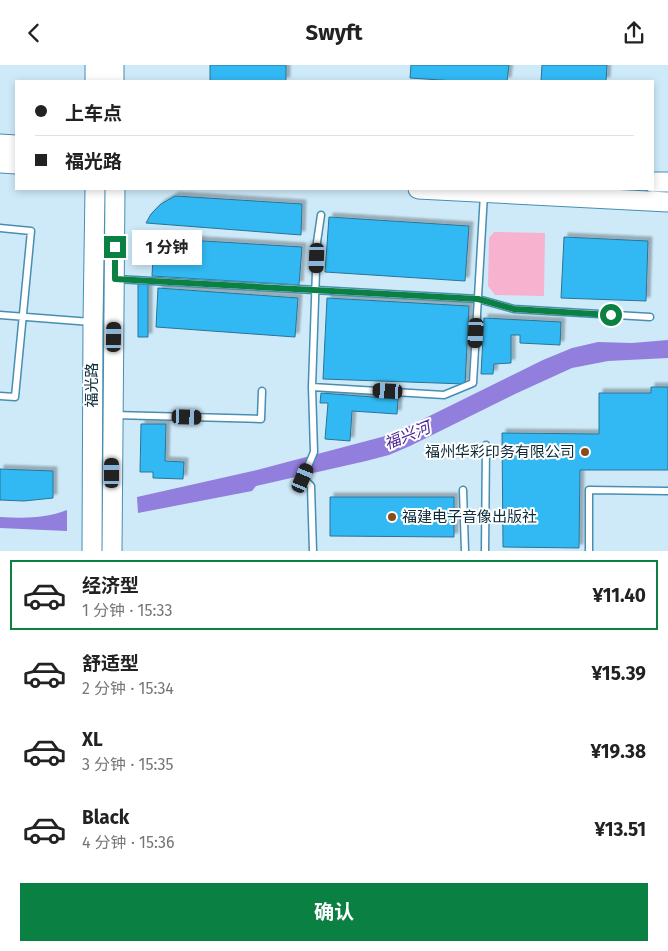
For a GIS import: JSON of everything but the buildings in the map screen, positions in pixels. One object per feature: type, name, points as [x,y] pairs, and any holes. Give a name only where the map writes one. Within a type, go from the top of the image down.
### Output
[{"type":"main road","points":[[95,65],[95,80]]},
{"type":"main road","points":[[114,65],[114,80]]},
{"type":"main road","points":[[0,144],[15,145]]},
{"type":"main road","points":[[0,163],[15,164]]},
{"type":"main road","points":[[654,181],[668,183]]},
{"type":"main road","name":"福光路","points":[[92,551],[95,190]]},
{"type":"main road","name":"福光路","points":[[112,551],[115,190]]},
{"type":"main road","points":[[434,190],[668,202]]},
{"type":"lane","points":[[312,387],[444,395],[473,383],[484,193]]},
{"type":"lane","points":[[313,551],[311,486],[303,478],[314,452],[312,387],[317,242],[321,215]]},
{"type":"lane","points":[[0,229],[31,231],[15,397],[0,396]]},
{"type":"lane","points":[[115,279],[478,299],[514,309],[650,317]]},
{"type":"lane","points":[[0,315],[93,322]]},
{"type":"lane","points":[[113,415],[261,419],[262,391]]},
{"type":"lane","points":[[485,551],[486,445]]},
{"type":"lane","points":[[463,490],[465,551]]},
{"type":"lane","points":[[589,551],[590,491],[668,491]]},
{"type":"shaded area","points":[[494,232],[545,233],[544,296],[495,295],[488,286],[489,238]]},
{"type":"water","name":"福兴河","points":[[668,340],[668,358],[608,361],[572,368],[389,455],[256,486],[252,491],[138,513],[137,497],[257,470],[393,434],[543,360],[572,348],[598,342],[632,343]]},
{"type":"water","points":[[67,510],[67,531],[0,528],[0,517],[26,518]]},
{"type":"place","name":"福州华彩印务有限公司","points":[[585,452]]},
{"type":"place","name":"福建电子音像出版社","points":[[392,517]]},
{"type":"route","points":[[115,247],[115,279],[478,299],[514,309],[611,315]]}]
